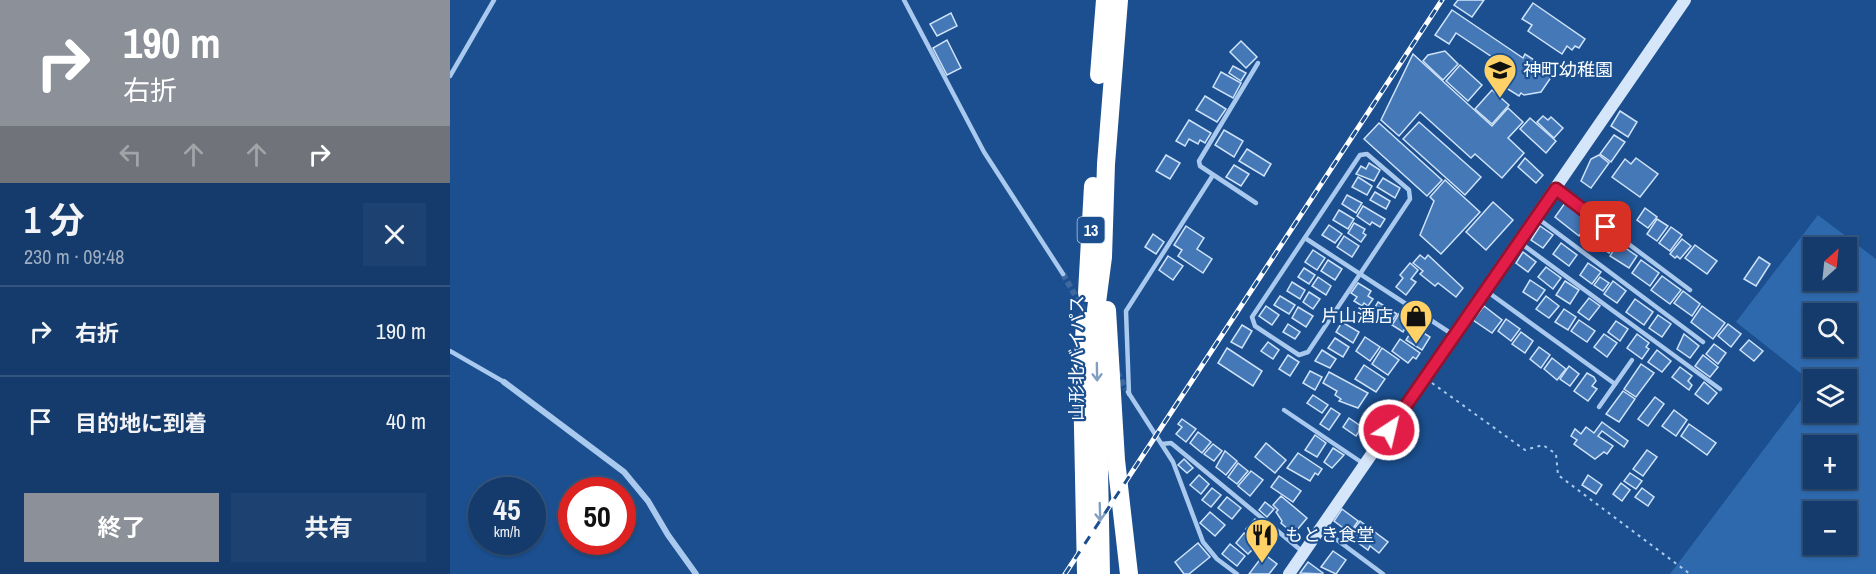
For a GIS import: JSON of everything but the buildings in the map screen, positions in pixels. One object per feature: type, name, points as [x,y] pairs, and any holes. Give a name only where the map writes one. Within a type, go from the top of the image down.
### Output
[{"type":"highway","name":"山形北バイパス","points":[[1096,256],[1119,0]]},
{"type":"highway","name":"山形北バイパス","points":[[1086,568],[1096,310],[1103,4]]},
{"type":"highway","points":[[1096,256],[1128,569]]},
{"type":"highway","points":[[1086,568],[1072,469],[1074,347],[1096,256]]},
{"type":"main road","points":[[1289,574],[1685,0]]},
{"type":"street","points":[[504,382],[624,472],[648,501],[668,536],[696,574]]},
{"type":"lane","points":[[450,76],[494,0]]},
{"type":"lane","points":[[904,0],[984,152],[1064,274]]},
{"type":"lane","points":[[1256,203],[1213,176],[1200,166],[1199,161],[1258,63]]},
{"type":"lane","points":[[1367,154],[1409,190],[1410,199],[1360,274],[1308,352],[1299,355],[1255,326],[1252,317],[1360,155],[1367,154]]},
{"type":"lane","points":[[1213,176],[1126,311],[1128,392],[1173,462],[1203,542],[1217,559],[1237,574]]},
{"type":"lane","points":[[1556,189],[1690,290]]},
{"type":"lane","points":[[1536,217],[1703,342]]},
{"type":"lane","points":[[1305,238],[1454,336]]},
{"type":"lane","points":[[1518,242],[1720,389]]},
{"type":"lane","points":[[1485,290],[1615,384]]},
{"type":"lane","points":[[450,351],[504,382]]},
{"type":"lane","points":[[1599,407],[1632,360]]},
{"type":"lane","points":[[1284,410],[1365,464]]},
{"type":"lane","points":[[1162,444],[1171,443],[1304,553]]},
{"type":"lane","points":[[1321,528],[1383,574]]},
{"type":"path","points":[[1425,378],[1525,450],[1543,445],[1556,454],[1558,475],[1690,574]]},
{"type":"shaded area","points":[[1818,215],[1847,237],[1803,237],[1803,291],[1857,291],[1857,245],[1876,259],[1876,574],[1670,574],[1803,397],[1803,423],[1857,423],[1857,369],[1803,369],[1803,375],[1736,322]]},
{"type":"tunnel","points":[[1063,274],[1088,318]]},
{"type":"tunnel","points":[[1117,372],[1126,389]]},
{"type":"railway","points":[[1065,574],[1442,0]]},
{"type":"place","name":"神町幼稚園","points":[[1500,99]]},
{"type":"place","name":"片山酒店","points":[[1416,345]]},
{"type":"place","name":"もとき食堂","points":[[1262,564]]},
{"type":"route","points":[[1389,430],[1556,189],[1606,227]]}]
